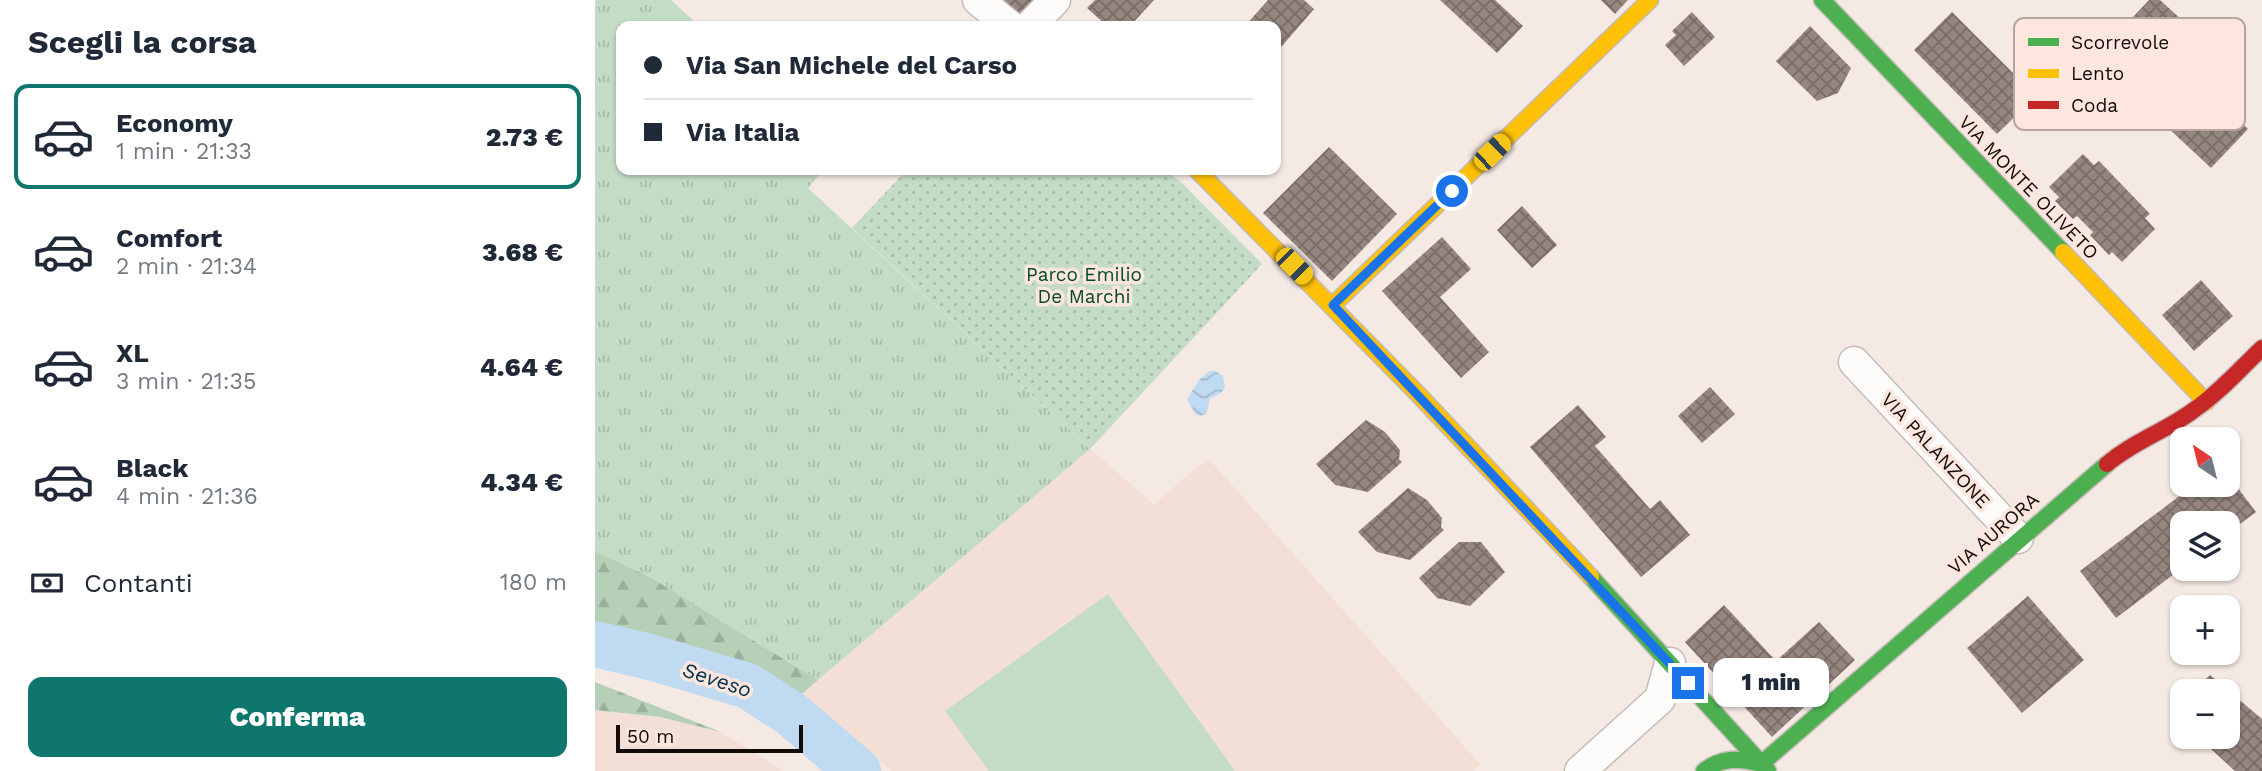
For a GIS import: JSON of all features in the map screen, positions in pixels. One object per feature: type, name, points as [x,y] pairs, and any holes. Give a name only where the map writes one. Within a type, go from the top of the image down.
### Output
[{"type":"street","points":[[978,0],[1004,21]]},
{"type":"street","points":[[1035,21],[1055,0]]},
{"type":"street","points":[[1333,305],[1650,0]]},
{"type":"street","name":"VIA MONTE OLIVETO","points":[[1822,0],[2206,402]]},
{"type":"street","points":[[1202,175],[1333,305],[1765,767]]},
{"type":"street","name":"VIA AURORA","points":[[1765,767],[2018,538],[2128,447],[2183,418],[2206,402],[2262,348]]},
{"type":"street","name":"VIA PALANZONE","points":[[1854,362],[2018,538]]},
{"type":"street","points":[[1580,771],[1660,699],[1670,663]]},
{"type":"street","points":[[1704,771],[1716,761],[1738,757],[1765,767]]},
{"type":"shaded area","points":[[1090,449],[1154,504],[1208,458],[1480,764],[1473,771],[892,771],[795,700]]},
{"type":"shaded area","points":[[595,710],[660,717],[721,732],[783,771],[595,771]]},
{"type":"green space","points":[[595,0],[671,0],[694,21],[616,21],[616,175],[819,175],[808,188],[1090,449],[818,680],[650,577],[595,551]]},
{"type":"green space","name":"Parco Emilio De Marchi","points":[[902,175],[1172,175],[1262,264],[1090,449],[852,228]]},
{"type":"green space","points":[[595,551],[650,577],[818,680],[795,700],[746,674],[595,623]]},
{"type":"green space","points":[[1108,594],[1235,771],[989,771],[945,711]]},
{"type":"green space","points":[[595,682],[721,732],[660,717],[595,710]]},
{"type":"water","points":[[1209,371],[1223,376],[1225,388],[1220,394],[1210,398],[1207,413],[1201,416],[1195,414],[1187,399],[1199,380]]},
{"type":"building","points":[[994,0],[1045,0],[1025,21],[1020,21]]},
{"type":"building","points":[[1095,0],[1154,0],[1135,21],[1101,21],[1087,8]]},
{"type":"building","points":[[1268,0],[1304,0],[1314,9],[1281,47],[1281,21],[1249,21]]},
{"type":"building","points":[[1440,0],[1495,0],[1523,26],[1497,53]]},
{"type":"building","points":[[1601,0],[1628,0],[1615,14]]},
{"type":"building","points":[[2149,0],[2160,0],[2180,18],[2132,18]]},
{"type":"building","points":[[1692,12],[1715,37],[1684,66],[1665,45],[1676,35],[1672,31]]},
{"type":"building","points":[[1952,12],[2014,74],[2014,117],[1997,134],[1914,50]]},
{"type":"building","points":[[1810,26],[1851,68],[1838,93],[1817,101],[1776,61]]},
{"type":"building","points":[[2245,126],[2248,129],[2211,168],[2170,130],[2245,130]]},
{"type":"building","points":[[1329,147],[1397,214],[1332,281],[1263,213]]},
{"type":"building","points":[[2083,154],[2094,165],[2099,161],[2150,214],[2145,218],[2155,229],[2122,262],[2112,252],[2109,255],[2090,235],[2093,232],[2077,216],[2073,219],[2055,201],[2059,197],[2049,187]]},
{"type":"building","points":[[1522,206],[1557,245],[1532,268],[1497,230]]},
{"type":"building","points":[[1442,237],[1471,269],[1440,297],[1489,352],[1461,378],[1382,291]]},
{"type":"building","points":[[2201,280],[2233,316],[2194,351],[2162,315]]},
{"type":"building","points":[[1710,387],[1735,414],[1702,443],[1678,416]]},
{"type":"building","points":[[1578,405],[1606,437],[1595,446],[1650,509],[1660,500],[1690,535],[1641,577],[1530,447]]},
{"type":"building","points":[[1366,420],[1385,432],[1400,450],[1399,459],[1402,462],[1368,492],[1335,485],[1316,464]]},
{"type":"building","points":[[1408,488],[1427,500],[1442,518],[1441,527],[1444,530],[1410,560],[1377,552],[1358,532]]},
{"type":"building","points":[[2240,491],[2256,512],[2240,524],[2240,511],[2170,511],[2170,577],[2116,618],[2080,571],[2178,497],[2240,497]]},
{"type":"building","points":[[1459,542],[1481,542],[1505,572],[1470,606],[1437,598],[1419,578]]},
{"type":"building","points":[[2028,596],[2084,660],[2022,713],[1967,648]]},
{"type":"building","points":[[1724,605],[1776,661],[1819,622],[1855,660],[1772,737],[1685,642]]},
{"type":"building","points":[[2240,700],[2262,719],[2262,771],[2235,771],[2211,749],[2240,749]]},
{"type":"waterway","name":"Seveso","points":[[595,644],[748,686],[790,713],[858,771]]},
{"type":"traffic: fast","points":[[1822,0],[2063,252]]},
{"type":"traffic: fast","points":[[1704,771],[1717,763],[1731,760],[1761,764],[2107,464]]},
{"type":"traffic: fast","points":[[1591,577],[1768,771]]},
{"type":"traffic: slow","points":[[1333,305],[1650,0]]},
{"type":"traffic: slow","points":[[1202,175],[1415,391],[1591,577]]},
{"type":"traffic: slow","points":[[2063,252],[2206,402]]},
{"type":"traffic: jam","points":[[2107,464],[2203,403],[2262,348]]},
{"type":"route","points":[[1452,191],[1333,305],[1688,683]]}]
